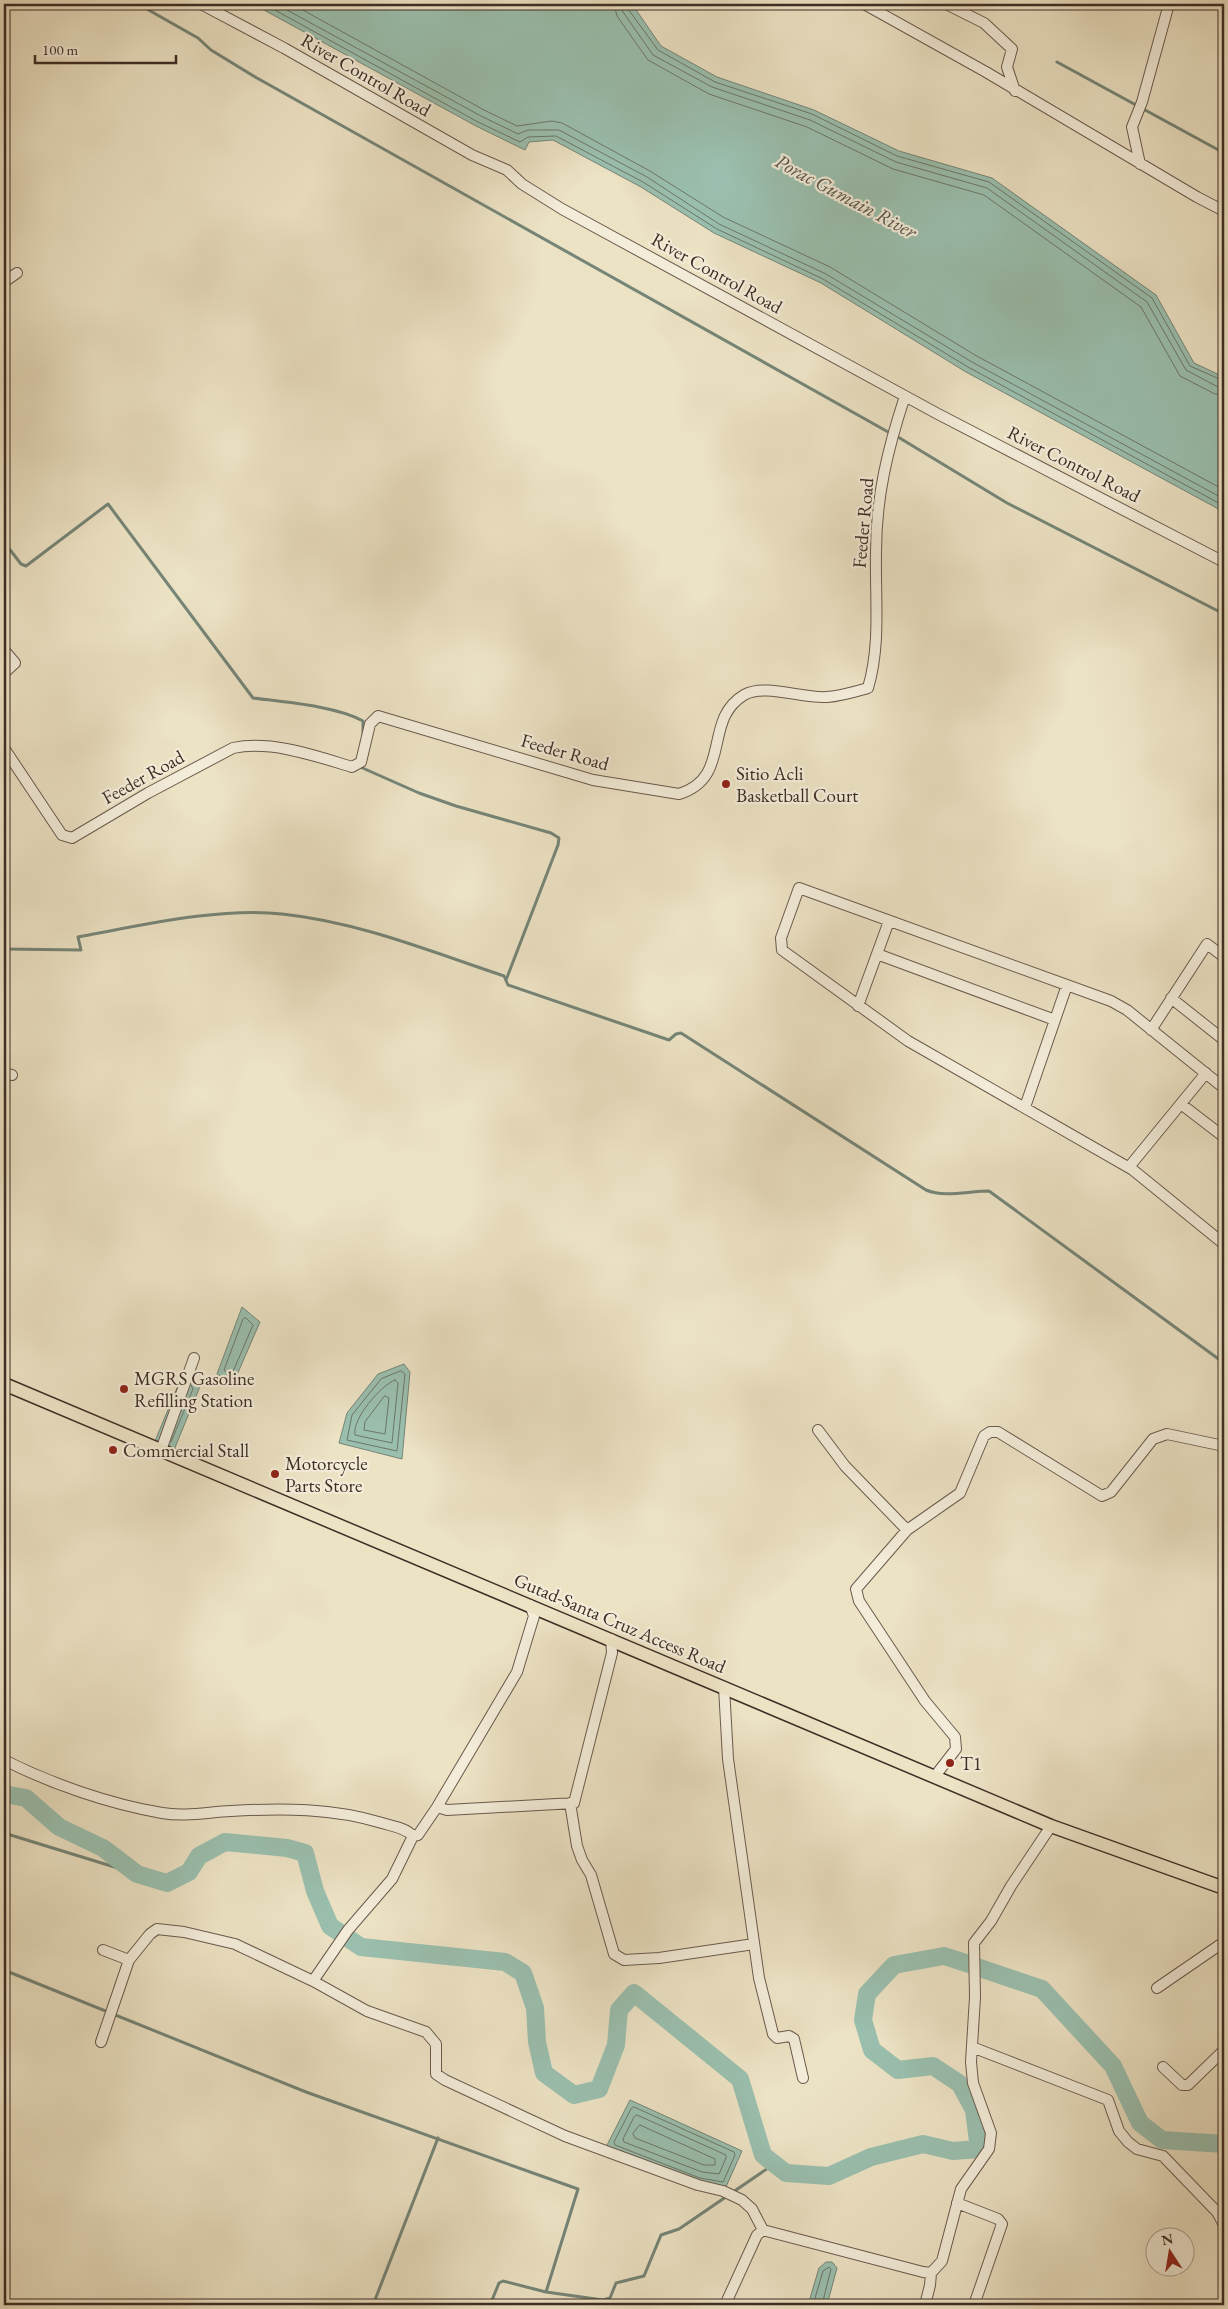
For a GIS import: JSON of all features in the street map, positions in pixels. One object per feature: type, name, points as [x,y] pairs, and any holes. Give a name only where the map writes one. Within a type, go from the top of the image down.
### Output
[{"type":"main road","name":"Gutad-Santa Cruz Access Road","points":[[4,1384],[1051,1826],[1224,1888]]},
{"type":"street","name":"River Control Road","points":[[201,4],[284,48],[353,89],[472,155],[507,170],[522,184],[562,209],[905,396],[1224,562]]},
{"type":"street","points":[[864,4],[986,72],[1015,91],[1224,211]]},
{"type":"street","points":[[946,4],[984,23],[1012,49],[1007,67],[1015,91]]},
{"type":"street","points":[[1140,164],[1132,127],[1142,102],[1169,4]]},
{"type":"street","points":[[4,282],[17,273]]},
{"type":"street","name":"Feeder Road","points":[[4,748],[62,835],[72,838],[148,793],[233,748],[247,745],[265,746],[317,756],[352,767],[361,762],[370,724],[378,716],[593,780],[679,794],[688,791],[698,785],[709,770],[716,752],[722,718],[731,704],[745,694],[761,690],[826,697],[868,688],[873,670],[876,637],[876,550],[880,498],[888,448],[905,396]]},
{"type":"street","points":[[4,650],[15,663],[4,673]]},
{"type":"street","points":[[1224,1088],[1121,1006],[799,888],[781,938],[782,950],[908,1041],[1129,1167],[1224,1244]]},
{"type":"street","points":[[858,1006],[889,921]]},
{"type":"street","points":[[1151,1030],[1207,944],[1224,957]]},
{"type":"street","points":[[877,954],[1055,1020]]},
{"type":"street","points":[[1025,1106],[1067,985]]},
{"type":"street","points":[[1171,998],[1224,1040]]},
{"type":"street","points":[[1129,1167],[1206,1073]]},
{"type":"street","points":[[1181,1104],[1224,1137]]},
{"type":"street","points":[[161,1450],[194,1358]]},
{"type":"street","points":[[818,1430],[845,1466],[907,1530]]},
{"type":"street","points":[[935,1776],[956,1748],[955,1737],[925,1701],[859,1601],[856,1590],[907,1530],[960,1493],[984,1436],[990,1432],[998,1432],[1102,1496],[1111,1492],[1152,1439],[1160,1435],[1167,1434],[1224,1446]]},
{"type":"street","points":[[314,1979],[348,1930],[392,1879],[413,1836],[418,1834],[437,1807],[517,1672],[534,1616],[530,1605]]},
{"type":"street","points":[[437,1807],[447,1810],[574,1803],[612,1653],[611,1639]]},
{"type":"street","points":[[724,1687],[728,1759],[759,1978],[773,2034],[777,2038],[789,2036],[794,2039],[803,2078]]},
{"type":"street","points":[[4,1760],[28,1772],[102,1798],[163,1814],[303,1809],[360,1817],[397,1828],[413,1836]]},
{"type":"street","points":[[570,1803],[577,1846],[582,1860],[591,1875],[614,1954],[624,1960],[659,1958],[754,1944]]},
{"type":"street","points":[[925,2305],[929,2294],[931,2273],[942,2261],[961,2189],[989,2149],[991,2133],[973,2083],[974,1943],[991,1921],[1011,1886],[1051,1826]]},
{"type":"street","points":[[101,2042],[129,1960],[150,1934],[157,1929],[184,1932],[235,1944],[314,1979],[367,2011],[426,2032],[436,2044],[436,2074],[445,2080],[565,2136],[698,2185],[723,2191],[742,2200],[752,2209],[763,2230],[896,2266],[931,2273]]},
{"type":"street","points":[[1157,1988],[1224,1942]]},
{"type":"street","points":[[102,1950],[129,1960]]},
{"type":"street","points":[[972,2046],[1108,2100],[1119,2131],[1128,2142],[1137,2149],[1163,2156],[1217,2212],[1224,2225]]},
{"type":"street","points":[[1163,2067],[1182,2086],[1188,2085],[1224,2050]]},
{"type":"street","points":[[957,2203],[998,2219],[1002,2224],[974,2305]]},
{"type":"street","points":[[725,2305],[757,2235],[763,2230]]},
{"type":"water","name":"Porac Gumain River","points":[[253,4],[632,4],[661,46],[717,77],[814,110],[899,151],[992,178],[1156,295],[1194,363],[1224,377],[1224,512],[966,372],[821,283],[714,233],[641,187],[553,140],[529,142],[525,150],[476,126]]},
{"type":"water","points":[[242,1307],[260,1322],[233,1384],[217,1374]]},
{"type":"water","points":[[404,1364],[410,1372],[402,1459],[339,1443],[347,1413],[378,1374]]},
{"type":"water","points":[[182,1376],[201,1384],[174,1450],[155,1441]]},
{"type":"water","points":[[630,2100],[742,2151],[725,2189],[699,2183],[606,2147]]},
{"type":"water","points":[[826,2262],[832,2262],[837,2268],[827,2305],[808,2305],[819,2268]]},
{"type":"waterway","points":[[138,4],[198,38],[211,50],[257,78],[890,433]]},
{"type":"waterway","points":[[1057,62],[1224,153]]},
{"type":"waterway","points":[[898,437],[1007,503],[1224,614]]},
{"type":"waterway","points":[[4,542],[21,564],[26,566],[108,504],[253,698],[310,705],[352,716],[363,721],[363,733]]},
{"type":"waterway","points":[[358,766],[419,793],[456,806],[551,833],[559,838],[558,845],[506,980]]},
{"type":"waterway","points":[[4,949],[81,950],[78,937],[157,922],[234,913],[259,912],[282,914],[339,924],[395,939],[504,976],[508,985],[669,1040],[676,1034],[681,1033],[926,1190],[941,1194],[989,1191],[1224,1363]]},
{"type":"waterway","points":[[4,1794],[26,1798],[59,1827],[103,1848],[137,1874],[167,1883],[189,1872],[199,1856],[225,1842],[287,1848],[305,1853],[315,1891],[330,1926],[361,1947],[505,1962],[523,1973],[535,2008],[537,2042],[544,2073],[574,2095],[599,2089],[616,2045],[619,2010],[634,1993],[740,2079],[763,2155],[786,2173],[829,2176],[871,2157],[923,2144],[953,2151],[979,2149],[974,2110],[960,2084],[933,2066],[898,2070],[872,2050],[863,2020],[867,1994],[894,1965],[944,1956],[969,1964]]},
{"type":"waterway","points":[[4,1833],[121,1869],[130,1869]]},
{"type":"waterway","points":[[977,1967],[1042,1989],[1113,2066],[1140,2123],[1162,2140],[1224,2144]]},
{"type":"waterway","points":[[4,1970],[306,2092],[578,2189],[546,2292],[603,2300],[610,2298],[616,2283],[644,2276],[661,2235],[679,2229],[774,2164]]},
{"type":"waterway","points":[[373,2305],[438,2138]]},
{"type":"waterway","points":[[490,2305],[499,2283],[503,2281],[546,2292]]},
{"type":"place","name":"Sitio Acli Basketball Court","points":[[726,784]]},
{"type":"place","name":"MGRS Gasoline Refilling Station","points":[[124,1389]]},
{"type":"place","name":"Commercial Stall","points":[[113,1450]]},
{"type":"place","name":"Motorcycle Parts Store","points":[[275,1474]]},
{"type":"place","name":"T1","points":[[950,1763]]}]
